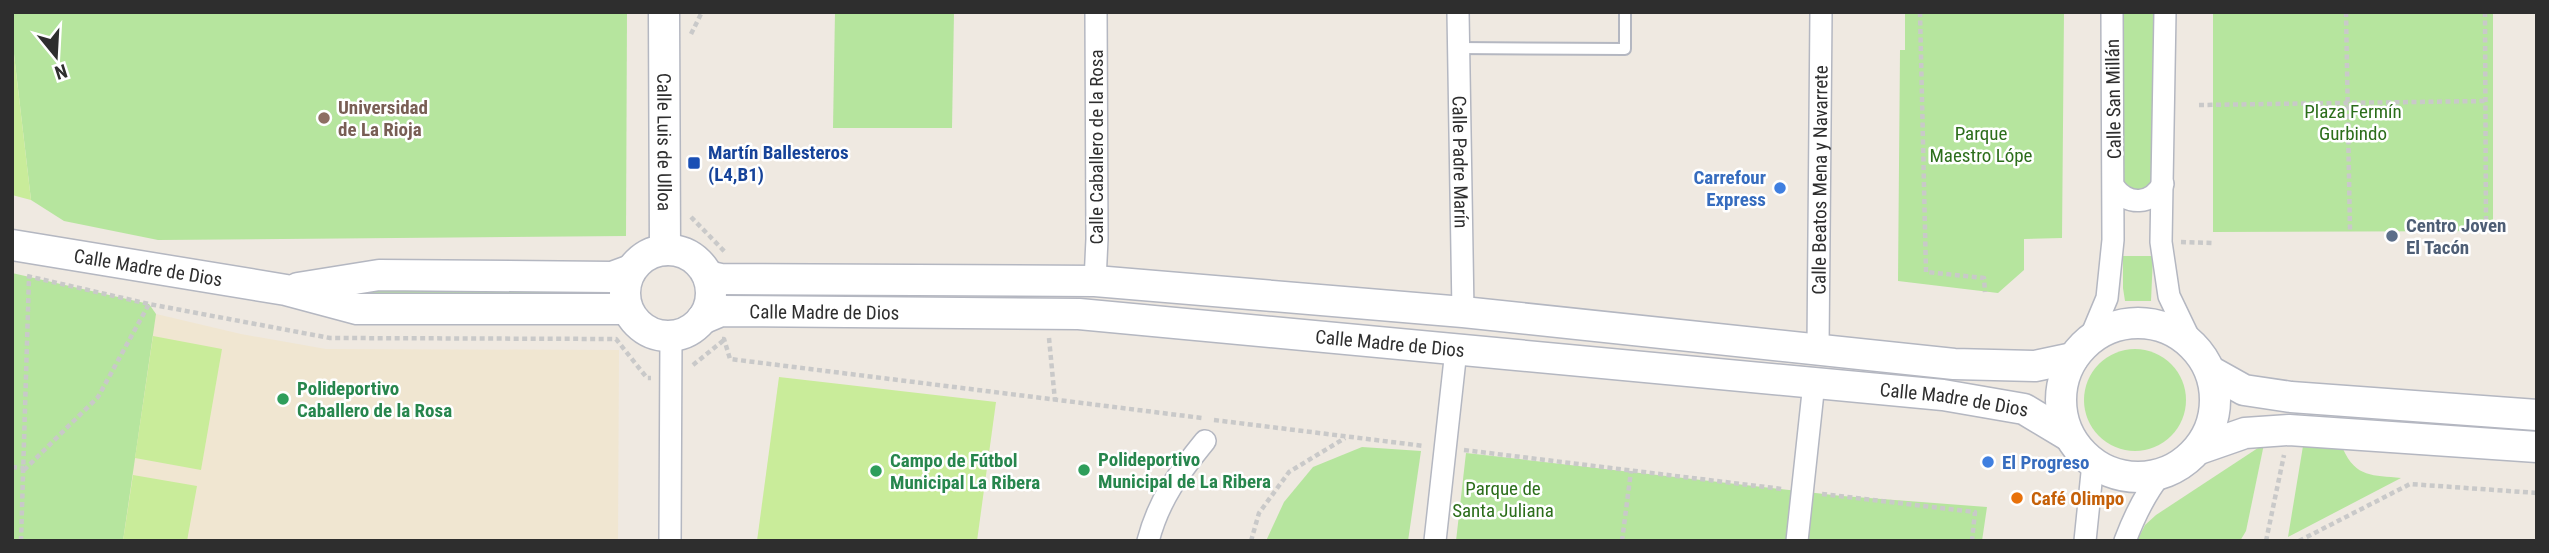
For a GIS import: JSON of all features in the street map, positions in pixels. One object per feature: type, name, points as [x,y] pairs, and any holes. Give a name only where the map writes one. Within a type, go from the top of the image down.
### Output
[{"type":"main road","name":"Calle Luis de Ulloa","points":[[665,250],[666,19]]},
{"type":"main road","name":"Calle Madre de Dios","points":[[12,245],[286,290],[357,309],[627,309]]},
{"type":"main road","points":[[665,250],[682,252],[698,262],[708,276],[711,290],[709,306],[687,329],[649,332],[640,327],[627,309],[625,282],[631,270],[646,256],[665,250]]},
{"type":"main road","name":"Calle Madre de Dios","points":[[286,290],[379,275],[612,277],[631,270]]},
{"type":"main road","name":"Calle Madre de Dios","points":[[708,276],[721,279],[1094,281],[1463,313],[1990,366],[2035,366],[2081,349]]},
{"type":"main road","name":"Calle Madre de Dios","points":[[687,329],[721,311],[1079,314],[1942,395],[2024,409],[2069,436]]},
{"type":"main road","points":[[2199,449],[2212,425],[2215,411],[2214,384],[2210,371],[2192,344],[2170,329],[2143,323],[2116,326],[2081,349],[2061,395],[2064,422],[2078,450],[2111,473],[2133,477],[2161,474],[2173,469],[2199,449],[2245,433],[2289,430],[2537,447]]},
{"type":"main road","points":[[2210,371],[2244,390],[2291,397],[2537,415]]},
{"type":"street","name":"Calle Caballero de la Rosa","points":[[1094,281],[1097,239],[1096,12]]},
{"type":"street","name":"Calle Padre Marín","points":[[1458,12],[1463,313]]},
{"type":"street","name":"Calle Beatos Mena y Navarrete","points":[[1818,348],[1821,12]]},
{"type":"street","name":"Calle San Millán","points":[[2081,349],[2107,298],[2113,240],[2112,12]]},
{"type":"street","points":[[2165,12],[2161,242],[2169,296],[2192,344]]},
{"type":"street","name":"Calle San Millán","points":[[2114,187],[2125,198],[2135,201],[2152,196],[2163,184]]},
{"type":"street","points":[[670,541],[687,329]]},
{"type":"street","points":[[1435,541],[1456,350]]},
{"type":"street","points":[[1797,541],[1814,383]]},
{"type":"street","points":[[1148,541],[1174,480],[1205,441]]},
{"type":"street","points":[[2085,541],[2093,463]]},
{"type":"street","points":[[2125,541],[2151,486],[2161,474]]},
{"type":"lane","points":[[1458,48],[1625,49],[1625,12]]},
{"type":"path","points":[[1920,12],[1926,272],[1984,278],[1985,292]]},
{"type":"path","points":[[2346,12],[2350,231]]},
{"type":"path","points":[[2485,12],[2486,230]]},
{"type":"path","points":[[2199,105],[2485,101]]},
{"type":"path","points":[[2161,242],[2212,243]]},
{"type":"path","points":[[21,541],[29,276]]},
{"type":"path","points":[[24,469],[98,397],[149,304]]},
{"type":"path","points":[[1045,313],[1055,401]]},
{"type":"path","points":[[687,329],[724,339],[730,359],[1345,438],[1975,512],[1972,541]]},
{"type":"path","points":[[2266,541],[2289,430]]},
{"type":"path","points":[[1251,541],[1259,513],[1289,472],[1345,438]]},
{"type":"path","points":[[12,467],[24,469]]},
{"type":"path","points":[[1622,541],[1631,471]]},
{"type":"path","points":[[2299,541],[2410,484],[2537,493]]},
{"type":"shaded area","points":[[12,280],[241,334],[326,349],[619,350],[618,541],[12,541]]},
{"type":"green space","name":"Universidad de La Rioja","points":[[12,12],[627,12],[626,236],[158,240],[64,221],[31,200],[12,37]]},
{"type":"green space","points":[[835,12],[954,12],[952,128],[833,128]]},
{"type":"green space","name":"Parque Maestro Lópe","points":[[1905,12],[2064,12],[2062,238],[2024,239],[2024,270],[1998,293],[1898,281],[1900,50],[1905,50]]},
{"type":"green space","points":[[2122,12],[2155,12],[2152,183],[2151,188],[2131,193],[2122,180]]},
{"type":"green space","name":"Plaza Fermín Gurbindo","points":[[2213,12],[2493,12],[2493,231],[2213,232]]},
{"type":"green space","points":[[12,37],[31,200],[12,195]]},
{"type":"green space","points":[[2123,256],[2153,256],[2151,301],[2125,301]]},
{"type":"green space","points":[[12,273],[149,304],[156,314],[123,541],[12,541]]},
{"type":"green space","points":[[405,288],[607,290],[608,300],[340,296],[339,291]]},
{"type":"green space","points":[[153,336],[222,349],[201,470],[135,458]]},
{"type":"green space","points":[[2135,349],[2155,352],[2178,371],[2183,380],[2186,400],[2183,420],[2164,443],[2155,448],[2135,451],[2115,448],[2092,429],[2087,420],[2084,400],[2087,380],[2106,357],[2115,352]]},
{"type":"green space","name":"Campo de Fútbol Municipal La Ribera","points":[[779,377],[996,402],[977,541],[757,541]]},
{"type":"green space","points":[[2264,444],[2246,531],[2240,541],[2137,541],[2145,525],[2156,515]]},
{"type":"green space","points":[[2303,446],[2343,449],[2354,465],[2366,473],[2401,478],[2288,537]]},
{"type":"green space","name":"Parque de Santa Juliana","points":[[1362,447],[1421,451],[1408,541],[1266,541],[1284,502],[1313,467]]},
{"type":"green space","name":"Parque de Santa Juliana","points":[[1466,453],[1842,496],[1987,507],[1982,541],[1456,541]]},
{"type":"green space","points":[[133,475],[197,486],[187,541],[123,541]]},
{"type":"place","name":"Universidad de La Rioja","points":[[324,118]]},
{"type":"place","name":"Martín Ballesteros (L4,B1)","points":[[694,163]]},
{"type":"place","name":"Carrefour Express","points":[[1780,188]]},
{"type":"place","name":"Centro Joven El Tacón","points":[[2392,236]]},
{"type":"place","name":"Polideportivo Caballero de la Rosa","points":[[283,399]]},
{"type":"place","name":"El Progreso","points":[[1988,462]]},
{"type":"place","name":"Polideportivo Municipal de La Ribera","points":[[1084,470]]},
{"type":"place","name":"Campo de Fútbol Municipal La Ribera","points":[[876,471]]},
{"type":"place","name":"Café Olimpo","points":[[2017,498]]}]
